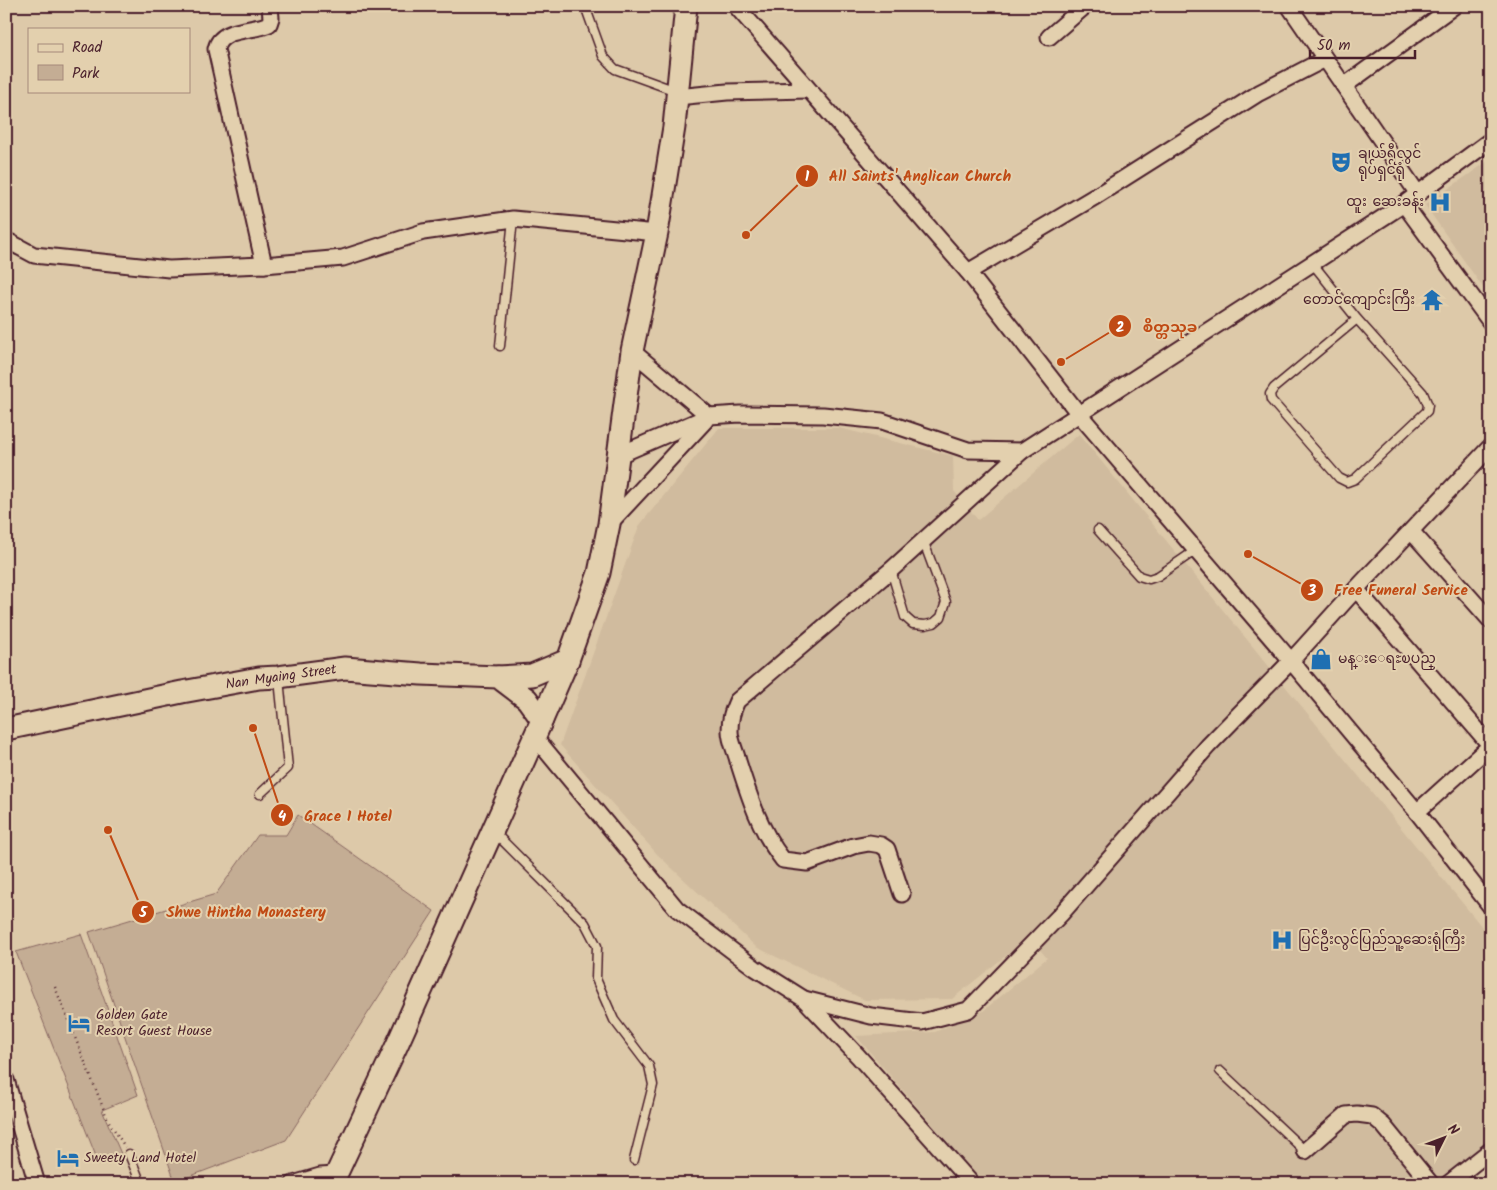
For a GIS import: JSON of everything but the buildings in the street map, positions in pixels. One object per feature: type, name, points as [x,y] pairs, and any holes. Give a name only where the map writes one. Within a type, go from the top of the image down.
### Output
[{"type":"street","points":[[264,265],[216,49],[219,40],[226,35],[269,24],[271,18],[270,6]]},
{"type":"street","points":[[293,1184],[320,1176],[332,1181],[397,1045],[568,660],[599,573],[609,524],[632,351],[656,233],[674,127],[686,6]]},
{"type":"street","points":[[736,6],[968,272],[1080,414],[1417,812],[1491,907]]},
{"type":"street","points":[[1049,37],[1085,6]]},
{"type":"street","points":[[1289,6],[1418,194]]},
{"type":"street","points":[[1344,86],[1454,6]]},
{"type":"street","points":[[968,272],[1096,196],[1259,93],[1325,58]]},
{"type":"street","points":[[677,94],[808,90]]},
{"type":"street","points":[[902,894],[887,849],[881,845],[869,843],[853,846],[807,863],[783,860],[760,824],[730,734],[730,716],[737,701],[891,570],[1022,451],[1404,204],[1491,140]]},
{"type":"street","points":[[1404,204],[1491,322]]},
{"type":"street","points":[[6,240],[34,254],[169,270],[264,265],[343,258],[423,232],[513,219],[656,233]]},
{"type":"street","points":[[632,351],[709,416]]},
{"type":"street","points":[[619,454],[709,416],[740,414],[824,415],[882,421],[968,450],[1022,451]]},
{"type":"street","points":[[609,524],[709,416]]},
{"type":"street","points":[[804,999],[871,1016],[922,1022],[968,1010],[1061,914],[1208,746],[1291,661],[1411,531],[1489,453]]},
{"type":"street","points":[[1411,531],[1491,621]]},
{"type":"street","points":[[1356,589],[1491,745],[1417,812]]},
{"type":"street","name":"Nan Myaing Street","points":[[6,729],[259,678],[345,668],[421,674],[498,677],[532,675],[568,660]]},
{"type":"street","points":[[498,677],[527,699],[538,728],[677,909],[755,968],[804,999],[858,1056],[972,1184]]},
{"type":"street","points":[[6,1080],[37,1184]]},
{"type":"street","points":[[1305,1151],[1346,1114],[1372,1116],[1383,1124],[1432,1184]]},
{"type":"street","points":[[1448,1184],[1491,1150]]},
{"type":"lane","points":[[585,6],[603,56],[615,69],[677,94]]},
{"type":"lane","points":[[500,346],[513,219]]},
{"type":"lane","points":[[1312,264],[1356,319],[1423,393],[1428,404],[1427,411],[1355,479],[1347,482],[1339,478],[1271,400],[1270,394],[1274,388],[1356,319]]},
{"type":"lane","points":[[1098,530],[1139,576],[1149,580],[1196,550]]},
{"type":"lane","points":[[891,570],[905,617],[913,624],[925,625],[934,623],[941,617],[946,602],[923,540]]},
{"type":"lane","points":[[260,794],[288,768],[278,677]]},
{"type":"lane","points":[[492,831],[586,923],[597,946],[596,979],[614,1020],[649,1066],[653,1085],[634,1160]]},
{"type":"lane","points":[[1220,1071],[1305,1151]]},
{"type":"lane","points":[[129,1154],[140,1184]]},
{"type":"path","points":[[55,987],[108,1120],[129,1154]]},
{"type":"shaded area","points":[[1491,159],[1491,299],[1425,205]]},
{"type":"shaded area","points":[[719,428],[839,428],[953,456],[954,491],[978,520],[1079,434],[1491,938],[1491,1140],[1436,1184],[984,1184],[856,1036],[935,1032],[983,1011],[1047,958],[1029,937],[952,999],[865,1000],[756,947],[657,854],[560,745],[639,526]]},
{"type":"green space","points":[[298,815],[434,911],[286,1140],[175,1182],[89,932],[216,894],[258,835],[286,835]]},
{"type":"green space","name":"Golden Gate Resort Guest House","points":[[81,934],[138,1095],[102,1110],[122,1156],[99,1164],[16,952]]},
{"type":"place","name":"ချယ်ရီလွင် ရုပ်ရှင်ရုံ","points":[[1341,162]]},
{"type":"place","name":"ထူး ဆေးခန်း","points":[[1440,202]]},
{"type":"place","name":"All Saints' Anglican Church","points":[[746,235]]},
{"type":"place","name":"တောင်ကျောင်းကြီး","points":[[1432,300]]},
{"type":"place","name":"စိတ္တသုခ","points":[[1061,362]]},
{"type":"place","name":"Free Funeral Service","points":[[1248,554]]},
{"type":"place","name":"မန္းေရႊၿပည္","points":[[1321,659]]},
{"type":"place","name":"Grace 1 Hotel","points":[[253,728]]},
{"type":"place","name":"Shwe Hintha Monastery","points":[[108,830]]},
{"type":"place","name":"ပြင်ဦးလွင်ပြည်သူ့ဆေးရုံကြီး","points":[[1282,940]]},
{"type":"place","name":"Golden Gate Resort Guest House","points":[[79,1023]]},
{"type":"place","name":"Sweety Land Hotel","points":[[68,1158]]}]
